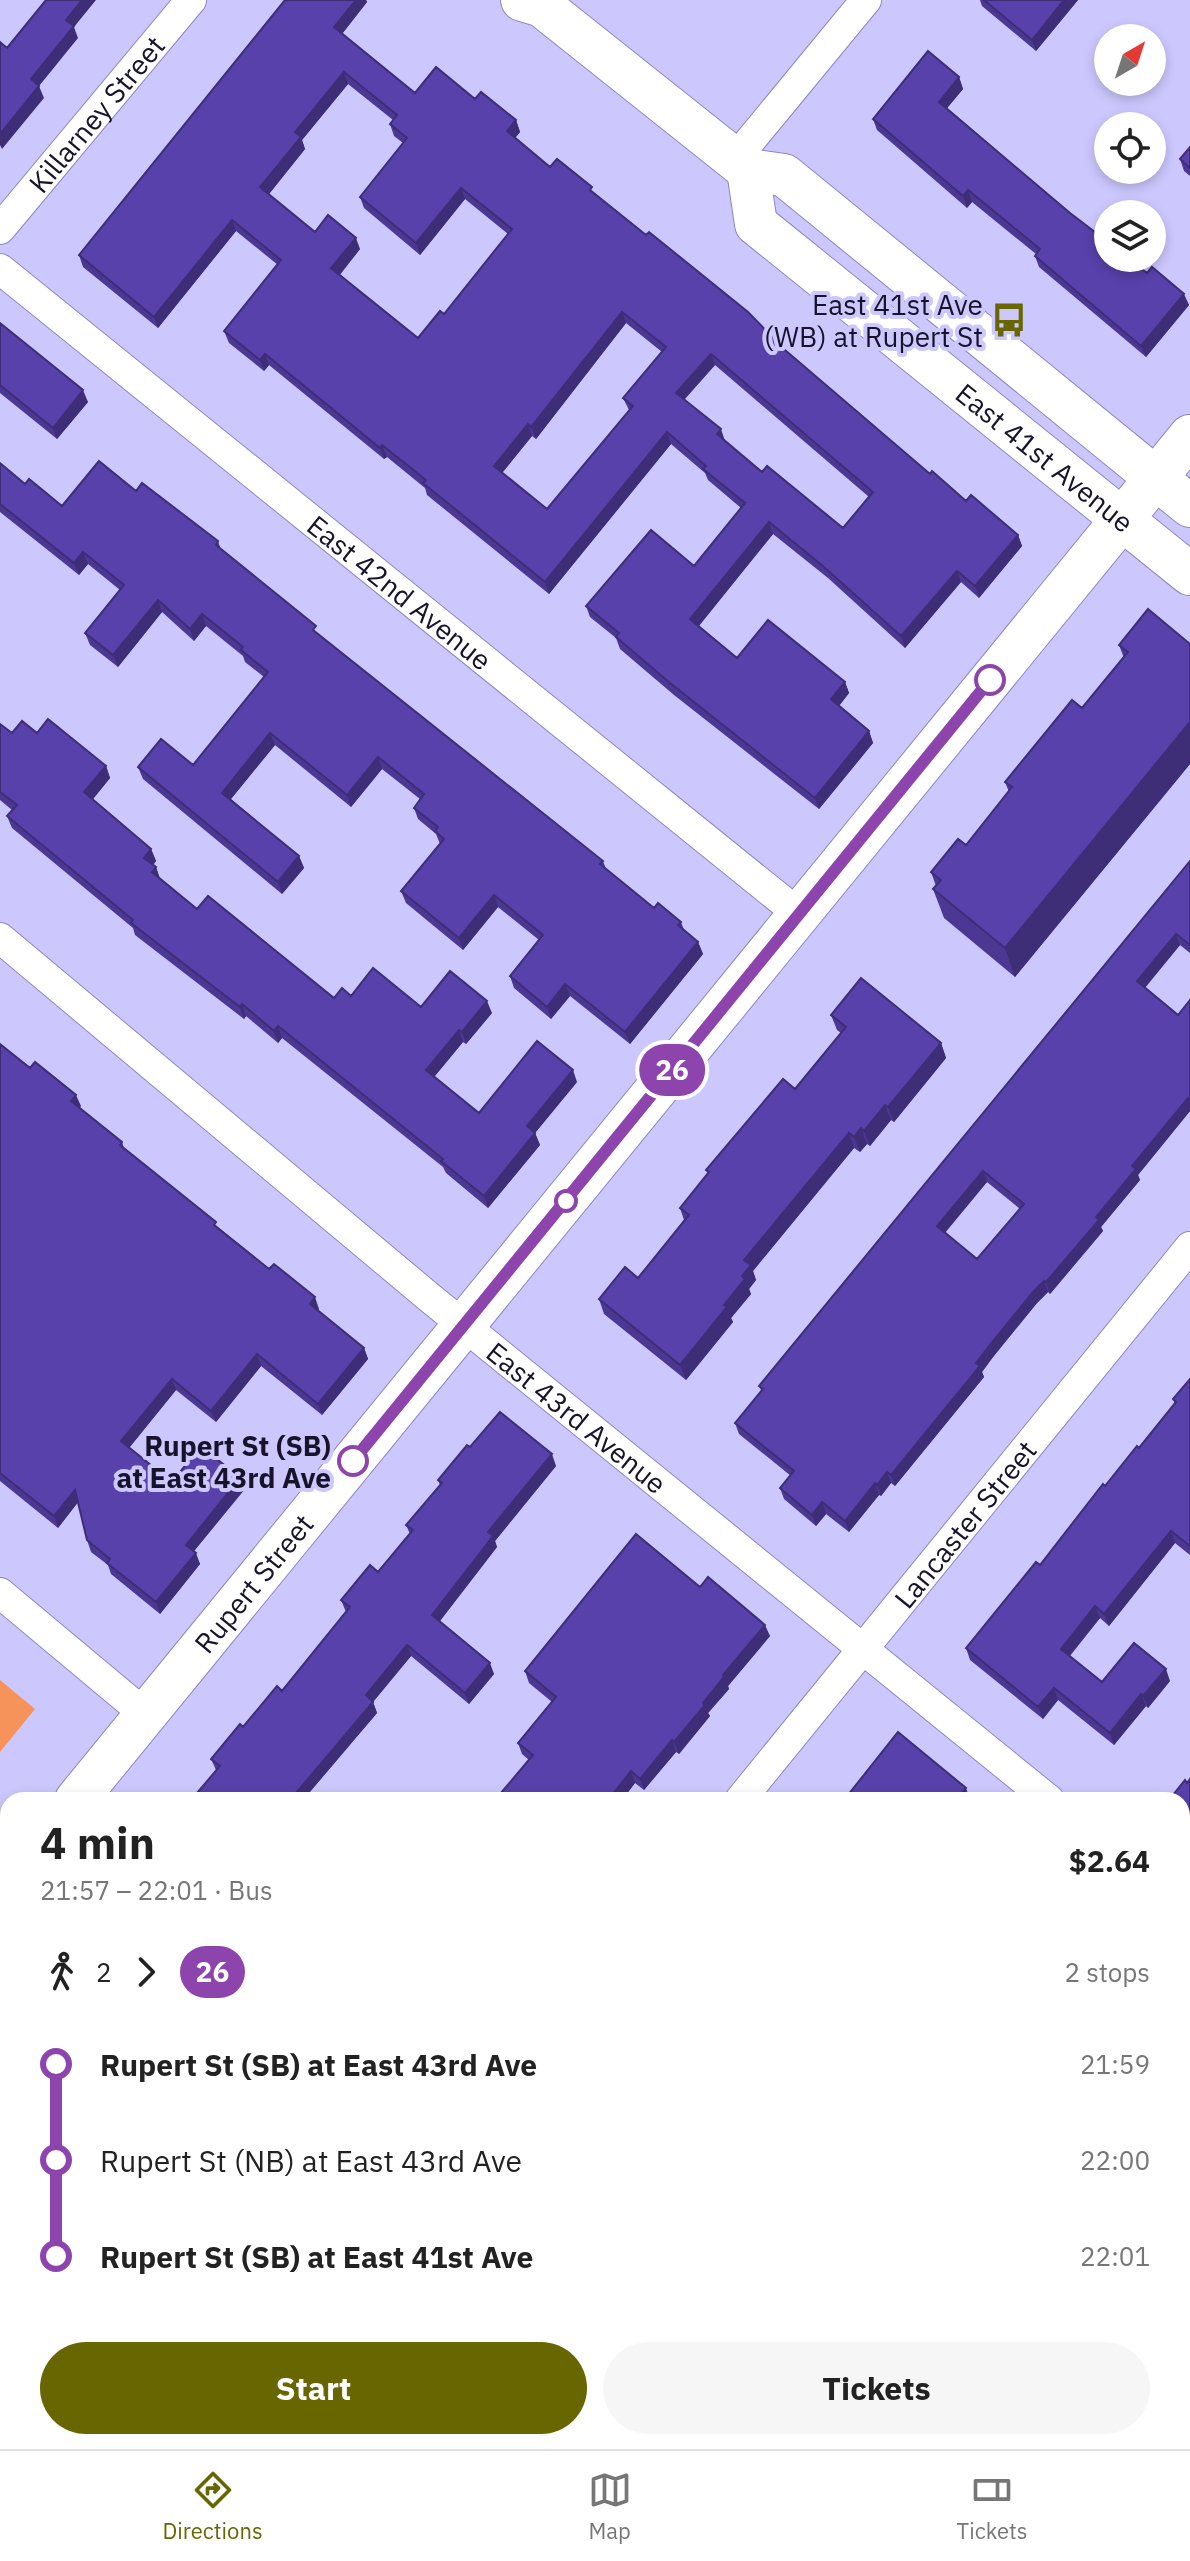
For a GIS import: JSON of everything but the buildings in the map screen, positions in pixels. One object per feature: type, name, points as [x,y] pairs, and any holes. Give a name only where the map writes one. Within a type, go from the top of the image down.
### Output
[{"type":"street","name":"Killarney Street","points":[[0,229],[191,0]]},
{"type":"street","points":[[741,164],[866,0]]},
{"type":"street","name":"East 41st Avenue","points":[[534,2],[741,164],[784,175],[1190,506]]},
{"type":"street","name":"East 41st Avenue","points":[[741,164],[756,224],[1190,574]]},
{"type":"street","name":"East 42nd Avenue","points":[[0,269],[800,915]]},
{"type":"street","name":"Rupert Street","points":[[83,1792],[1190,436]]},
{"type":"street","name":"East 43rd Avenue","points":[[0,938],[465,1326],[1039,1792]]},
{"type":"street","name":"Lancaster Street","points":[[746,1792],[1190,1247]]},
{"type":"street","points":[[0,1593],[146,1715]]},
{"type":"shaded area","points":[[0,1680],[35,1709],[0,1752]]},
{"type":"bus line","name":"26","points":[[353,1461],[990,680]]},
{"type":"place","name":"East 41st Ave (WB) at Rupert St","points":[[1009,320]]},
{"type":"place","name":"Rupert St (SB) at East 43rd Ave","points":[[353,1461]]}]
